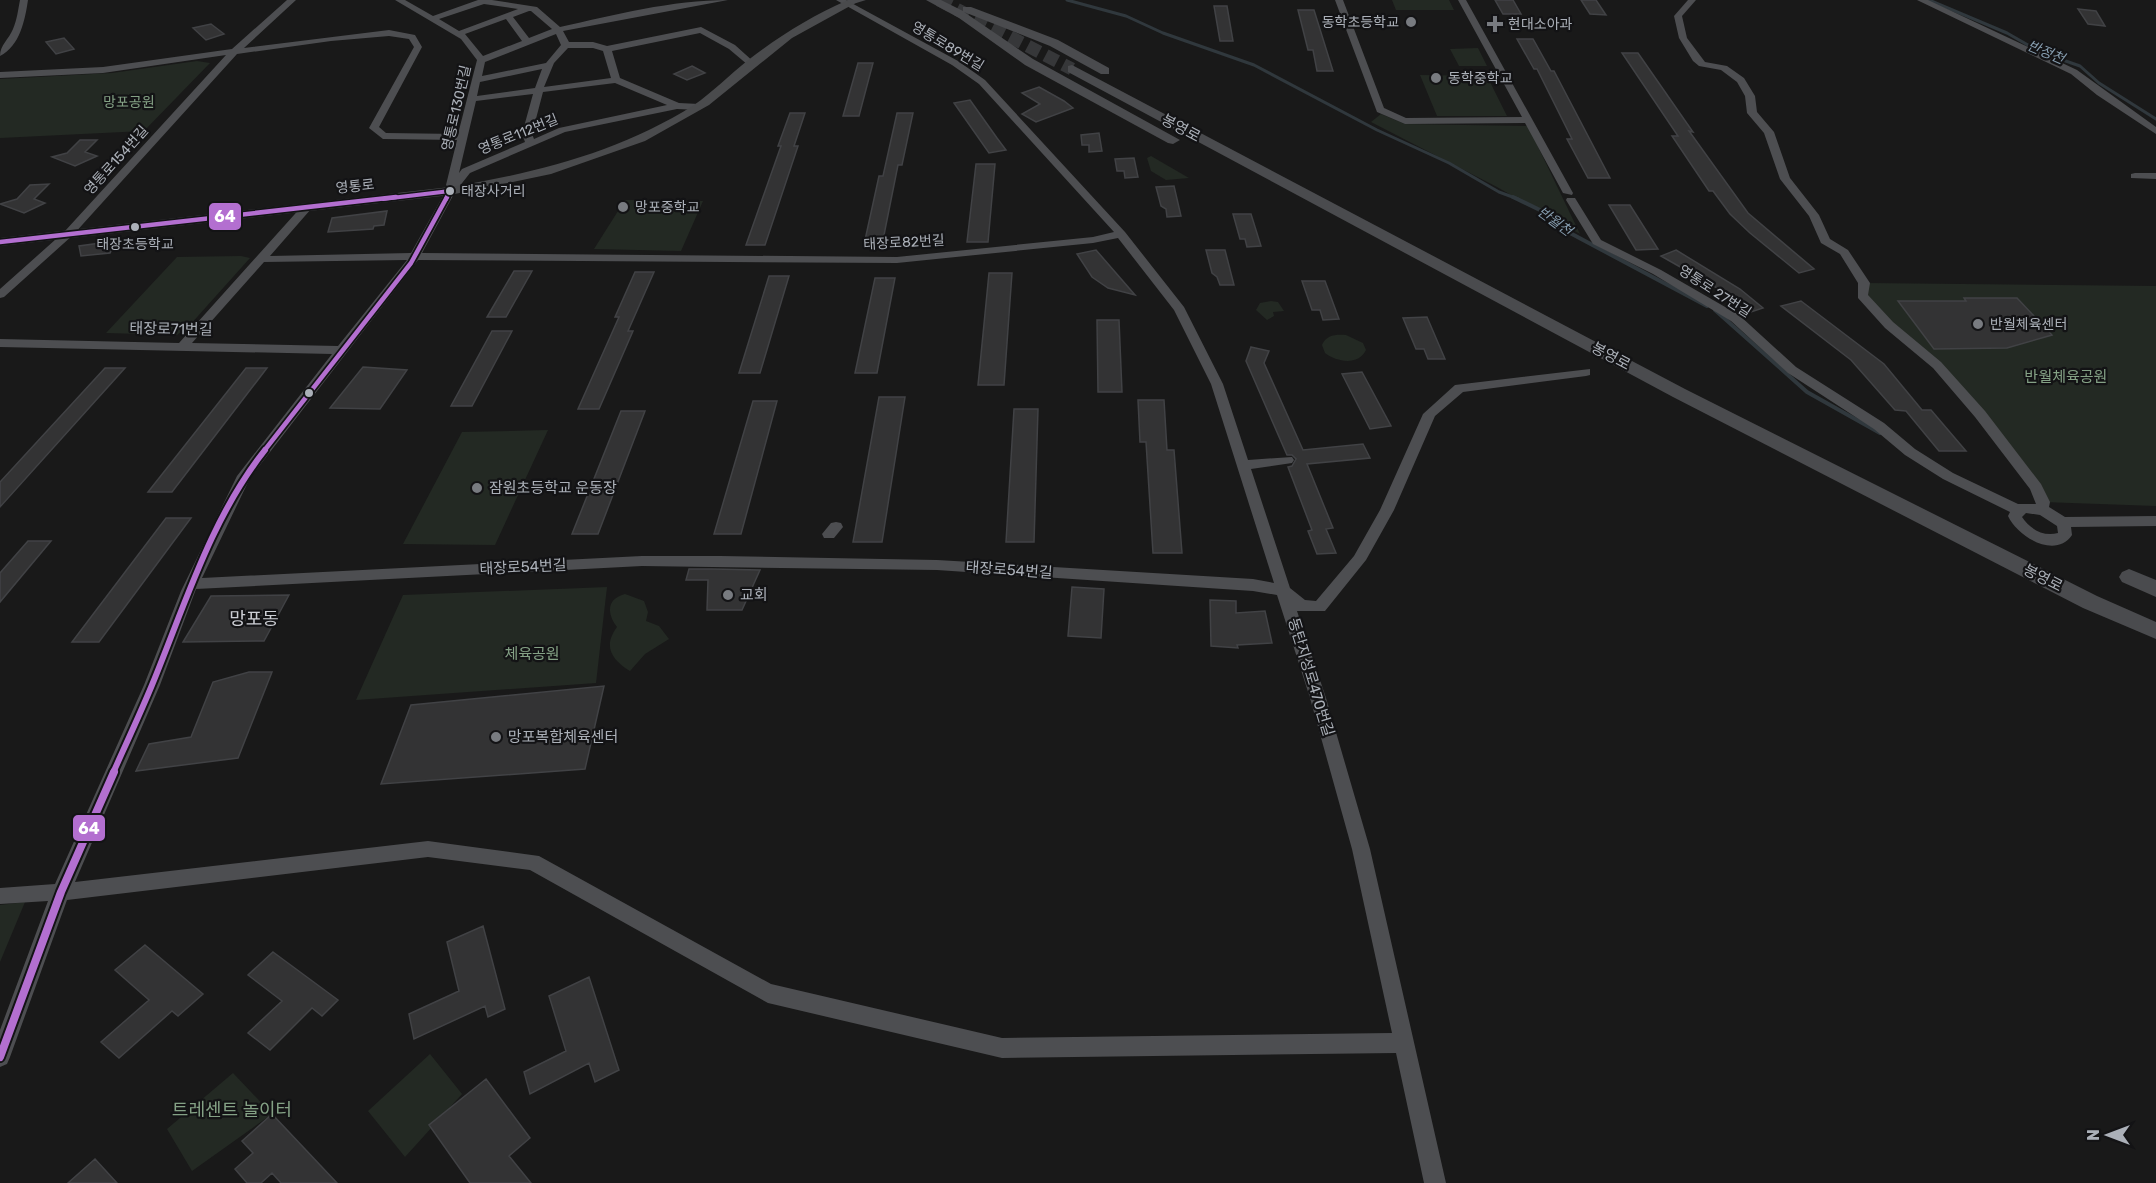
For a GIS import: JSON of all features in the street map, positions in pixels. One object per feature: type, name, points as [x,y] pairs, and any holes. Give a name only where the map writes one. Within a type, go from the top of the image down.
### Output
[{"type":"highway","points":[[932,0],[963,16],[1052,75]]},
{"type":"highway","points":[[948,0],[1054,43]]},
{"type":"highway","points":[[974,0],[1054,43]]},
{"type":"highway","name":"봉영로","points":[[1054,43],[1075,62],[1306,195],[1679,393],[2090,602],[2156,631]]},
{"type":"highway","points":[[1075,62],[1057,57],[1046,63],[1044,70],[1183,146],[1263,182],[1306,195]]},
{"type":"highway","points":[[2129,577],[2156,589]]},
{"type":"main road","name":"영통로","points":[[0,242],[486,186],[595,158],[652,134],[699,107],[786,37],[851,1]]},
{"type":"street","points":[[0,53],[11,42],[20,26],[24,0]]},
{"type":"street","name":"영통로154번길","points":[[0,295],[69,233],[233,53],[292,0]]},
{"type":"street","name":"영통로130번길","points":[[399,0],[431,22],[464,37],[481,60],[450,191]]},
{"type":"street","points":[[481,60],[527,40],[558,30],[612,18],[724,0]]},
{"type":"street","points":[[1339,0],[1380,110],[1405,121],[1528,120]]},
{"type":"street","name":"영통로 27번길","points":[[1462,0],[1569,197],[1596,242],[1658,272],[1735,318],[1792,370],[1879,426],[1910,452],[1948,476],[2018,510]]},
{"type":"street","points":[[1692,0],[1678,16],[1688,47],[1702,64],[1724,68],[1741,80],[1750,96],[1752,113],[1769,132],[1785,179],[1814,216],[1825,241],[1844,252],[1864,283],[1862,296],[1889,325],[1936,365],[1980,414],[2036,488],[2043,502],[2041,510]]},
{"type":"street","points":[[1921,0],[2074,72],[2100,93],[2156,131]]},
{"type":"street","points":[[431,22],[480,1],[529,8],[540,12],[558,30],[567,45]]},
{"type":"street","name":"영통로89번길","points":[[851,1],[955,63],[982,82],[1122,234]]},
{"type":"street","points":[[458,34],[529,8]]},
{"type":"street","points":[[508,16],[527,40]]},
{"type":"street","points":[[0,75],[103,70],[331,38],[397,34],[417,28]]},
{"type":"street","points":[[530,142],[527,134],[548,65],[553,54],[567,45],[592,45],[607,49],[701,30],[732,47],[751,63]]},
{"type":"street","points":[[397,34],[412,37],[418,47],[374,128],[383,136],[462,137]]},
{"type":"street","points":[[607,49],[616,80]]},
{"type":"street","points":[[476,80],[548,65]]},
{"type":"street","points":[[471,99],[616,80],[677,106],[699,107]]},
{"type":"street","name":"영통로112번길","points":[[450,191],[466,171],[530,142],[580,125],[677,106]]},
{"type":"street","points":[[2135,176],[2156,176]]},
{"type":"street","points":[[0,1057],[61,892],[147,696],[192,584],[244,476],[414,257],[450,191]]},
{"type":"street","points":[[184,345],[307,207]]},
{"type":"street","points":[[1122,234],[1180,309],[1217,384],[1284,591]]},
{"type":"street","name":"태장로82번길","points":[[261,259],[414,257],[897,260],[1093,240],[1122,234]]},
{"type":"street","name":"태장로71번길","points":[[0,343],[341,350]]},
{"type":"street","name":"동탄지성로470번길","points":[[1284,591],[1301,606],[1320,607],[1359,560],[1387,510],[1429,414],[1459,388],[1586,372]]},
{"type":"street","points":[[1244,465],[1287,460]]},
{"type":"street","points":[[2062,522],[2066,532],[2063,537],[2044,538],[2032,534],[2018,524],[2014,516],[2018,510],[2027,507],[2041,510],[2062,522],[2156,521]]},
{"type":"street","name":"태장로54번길","points":[[192,584],[642,561],[720,561],[942,566],[1253,585],[1284,591]]},
{"type":"street","name":"동탄지성로470번길","points":[[1284,591],[1318,698],[1361,849],[1435,1183]]},
{"type":"street","points":[[0,896],[61,892],[428,849],[533,862],[768,993],[1002,1048],[1404,1043]]},
{"type":"green space","points":[[1392,0],[1449,0],[1454,10],[1396,10]]},
{"type":"green space","points":[[1478,48],[1487,66],[1459,66],[1450,49]]},
{"type":"green space","name":"망포공원","points":[[197,61],[210,63],[144,131],[0,138],[0,79],[112,73]]},
{"type":"green space","points":[[1420,75],[1487,76],[1507,116],[1437,116]]},
{"type":"green space","points":[[1381,114],[1405,124],[1528,126],[1580,234],[1497,187],[1371,122]]},
{"type":"green space","points":[[1151,156],[1189,178],[1166,180],[1151,171],[1147,158]]},
{"type":"green space","points":[[625,200],[703,201],[681,251],[594,249]]},
{"type":"green space","points":[[241,256],[250,258],[189,326],[177,335],[106,333],[177,257]]},
{"type":"green space","name":"반월체육공원","points":[[1864,283],[2156,286],[2156,506],[2043,502],[1980,414],[1862,296]]},
{"type":"green space","points":[[1278,302],[1284,311],[1273,312],[1274,316],[1267,320],[1256,310],[1260,303]]},
{"type":"green space","points":[[1335,335],[1346,335],[1363,343],[1366,350],[1362,355],[1347,361],[1335,359],[1325,353],[1322,345],[1326,339]]},
{"type":"green space","name":"잠원초등학교 운동장","points":[[548,430],[495,545],[403,544],[462,432]]},
{"type":"green space","name":"체육공원","points":[[607,587],[596,683],[356,700],[403,595]]},
{"type":"green space","points":[[625,594],[644,601],[648,612],[646,621],[659,626],[669,639],[645,654],[630,671],[614,657],[610,646],[610,640],[617,627],[611,617],[611,603]]},
{"type":"green space","points":[[25,902],[0,962],[0,905]]},
{"type":"green space","points":[[430,1054],[462,1094],[405,1157],[368,1111]]},
{"type":"green space","name":"트레센트 놀이터","points":[[233,1073],[272,1114],[192,1171],[167,1129]]},
{"type":"building","points":[[1495,0],[1513,0],[1521,14],[1503,14]]},
{"type":"building","points":[[1581,0],[1596,0],[1606,15],[1590,14]]},
{"type":"building","points":[[1214,6],[1227,6],[1233,41],[1220,41]]},
{"type":"building","points":[[2078,9],[2096,11],[2105,26],[2088,24]]},
{"type":"building","points":[[1298,10],[1314,10],[1333,71],[1317,71],[1313,50],[1308,50]]},
{"type":"building","points":[[211,24],[224,34],[206,40],[193,28]]},
{"type":"building","points":[[64,38],[74,49],[56,54],[46,42]]},
{"type":"building","points":[[1517,39],[1533,39],[1551,71],[1554,71],[1610,178],[1588,178],[1567,139],[1572,139],[1537,69],[1534,69]]},
{"type":"building","points":[[1622,53],[1638,53],[1693,132],[1689,131],[1748,213],[1814,269],[1799,273],[1750,233],[1730,214],[1713,191],[1709,191],[1672,136],[1678,136]]},
{"type":"building","points":[[858,63],[873,63],[859,116],[843,116]]},
{"type":"building","points":[[692,66],[705,73],[687,80],[674,74]]},
{"type":"building","points":[[1039,87],[1073,108],[1036,122],[1022,114],[1040,104],[1022,93]]},
{"type":"building","points":[[970,100],[1006,150],[989,153],[954,103]]},
{"type":"building","points":[[790,113],[805,113],[794,146],[798,146],[765,245],[746,245],[781,146],[778,146]]},
{"type":"building","points":[[897,113],[913,113],[902,165],[898,165],[883,240],[865,240],[879,176],[883,176]]},
{"type":"building","points":[[1099,133],[1102,151],[1089,152],[1089,145],[1082,145],[1081,135]]},
{"type":"building","points":[[80,140],[97,140],[85,152],[97,156],[75,166],[52,157],[67,153]]},
{"type":"building","points":[[1134,158],[1138,177],[1125,178],[1124,171],[1117,171],[1115,159]]},
{"type":"building","points":[[976,164],[995,164],[988,242],[967,242]]},
{"type":"building","points":[[49,184],[34,199],[45,203],[24,213],[0,204],[17,199],[30,185]]},
{"type":"building","points":[[1174,186],[1181,216],[1167,217],[1166,209],[1161,206],[1156,187]]},
{"type":"building","points":[[1609,205],[1630,205],[1658,249],[1636,250]]},
{"type":"building","points":[[387,211],[384,225],[374,226],[373,229],[328,232],[332,218]]},
{"type":"building","points":[[1233,214],[1251,214],[1261,246],[1247,247],[1245,239],[1240,239]]},
{"type":"building","points":[[116,241],[110,253],[81,256],[79,246]]},
{"type":"building","points":[[1096,250],[1135,295],[1108,288],[1092,277],[1077,254]]},
{"type":"building","points":[[1206,250],[1225,250],[1234,285],[1220,285],[1217,277],[1212,273]]},
{"type":"building","points":[[1676,250],[1740,289],[1763,308],[1748,313],[1726,293],[1661,256]]},
{"type":"building","points":[[514,271],[532,271],[506,317],[487,317]]},
{"type":"building","points":[[635,272],[654,272],[628,331],[633,331],[599,409],[578,409],[619,317],[615,317]]},
{"type":"building","points":[[989,273],[1012,273],[1004,385],[978,385]]},
{"type":"building","points":[[769,276],[789,276],[760,373],[739,373]]},
{"type":"building","points":[[875,278],[895,278],[877,373],[855,373]]},
{"type":"building","points":[[1302,281],[1325,281],[1339,319],[1323,320],[1320,310],[1312,310]]},
{"type":"building","name":"반월체육센터","points":[[1964,298],[2017,298],[2052,335],[2007,348],[1934,349],[1898,301],[1966,301]]},
{"type":"building","points":[[1801,301],[1884,364],[1922,410],[1931,410],[1966,451],[1939,451],[1906,411],[1895,410],[1851,360],[1781,306]]},
{"type":"building","points":[[1427,317],[1445,359],[1428,359],[1424,349],[1416,349],[1403,318]]},
{"type":"building","points":[[1097,320],[1119,320],[1122,392],[1098,392]]},
{"type":"building","points":[[492,331],[512,331],[472,406],[451,406]]},
{"type":"building","points":[[1251,347],[1269,351],[1264,363],[1303,450],[1363,444],[1370,458],[1307,464],[1333,528],[1326,529],[1336,553],[1317,554],[1308,531],[1312,530],[1288,467],[1292,466],[1296,459],[1292,455],[1287,455],[1246,361]]},
{"type":"building","points":[[363,367],[407,370],[380,409],[330,408]]},
{"type":"building","points":[[105,368],[125,368],[0,507],[0,482]]},
{"type":"building","points":[[246,368],[267,368],[172,492],[148,492]]},
{"type":"building","points":[[1362,372],[1391,426],[1370,429],[1342,374]]},
{"type":"building","points":[[879,397],[905,397],[882,542],[853,542]]},
{"type":"building","points":[[1138,400],[1164,400],[1167,450],[1174,450],[1182,553],[1153,553],[1146,442],[1140,442]]},
{"type":"building","points":[[753,401],[777,401],[741,534],[714,534]]},
{"type":"building","points":[[1014,409],[1038,409],[1034,542],[1006,542]]},
{"type":"building","points":[[621,411],[645,411],[598,534],[572,534]]},
{"type":"building","points":[[166,518],[191,518],[99,642],[72,642]]},
{"type":"building","points":[[28,541],[51,541],[0,602],[0,573]]},
{"type":"building","name":"교회","points":[[689,569],[760,570],[742,610],[707,610],[708,580],[686,580]]},
{"type":"building","points":[[1072,587],[1104,589],[1101,638],[1068,636]]},
{"type":"building","points":[[289,595],[264,641],[183,642],[211,596]]},
{"type":"building","points":[[1210,600],[1236,601],[1236,613],[1265,611],[1272,643],[1237,645],[1238,648],[1211,646]]},
{"type":"building","points":[[249,672],[272,672],[238,758],[136,771],[149,744],[191,737],[213,682]]},
{"type":"building","name":"망포복합체육센터","points":[[604,686],[585,769],[381,784],[411,705]]},
{"type":"building","points":[[483,926],[505,1009],[488,1017],[485,1006],[414,1039],[409,1014],[459,991],[447,942]]},
{"type":"building","points":[[145,945],[203,994],[178,1016],[172,1011],[119,1058],[101,1042],[149,1000],[115,970]]},
{"type":"building","points":[[273,952],[338,1000],[322,1016],[312,1008],[270,1050],[248,1033],[282,1001],[248,975]]},
{"type":"building","points":[[589,977],[619,1070],[595,1082],[589,1063],[530,1094],[524,1072],[566,1051],[549,996]]},
{"type":"building","points":[[486,1079],[530,1138],[509,1156],[531,1183],[470,1183],[429,1125]]},
{"type":"building","points":[[272,1114],[337,1183],[281,1183],[272,1173],[261,1183],[247,1183],[235,1169],[253,1153],[242,1141]]},
{"type":"building","points":[[95,1159],[117,1183],[68,1183]]},
{"type":"waterway","name":"반월천","points":[[1067,0],[1126,16],[1163,33],[1254,65],[1377,130],[1449,163],[1499,192],[1514,198]]},
{"type":"waterway","name":"반정천","points":[[1929,0],[2007,33],[2040,52],[2080,66],[2099,83],[2156,119]]},
{"type":"waterway","name":"반월천","points":[[1514,198],[1544,212],[1555,225],[1707,306]]},
{"type":"waterway","name":"반월천","points":[[1715,310],[1807,392],[1880,433]]},
{"type":"tunnel","points":[[939,0],[1072,69]]},
{"type":"transit line","name":"64","points":[[0,242],[450,191]]},
{"type":"transit line","name":"64","points":[[0,1057],[61,892],[152,685],[188,591],[244,476],[411,263],[450,191]]},
{"type":"place","name":"동학초등학교","points":[[1411,22]]},
{"type":"place","name":"현대소아과","points":[[1495,24]]},
{"type":"place","name":"동학중학교","points":[[1436,78]]},
{"type":"place","name":"태장사거리","points":[[450,191]]},
{"type":"place","name":"망포중학교","points":[[623,207]]},
{"type":"place","name":"태장초등학교","points":[[135,227]]},
{"type":"place","name":"반월체육센터","points":[[1978,324]]},
{"type":"place","name":"잠원초등학교 운동장","points":[[477,488]]},
{"type":"place","name":"교회","points":[[728,595]]},
{"type":"place","name":"망포복합체육센터","points":[[496,737]]},
{"type":"district","name":"망포동","points":[[254,619]]}]
